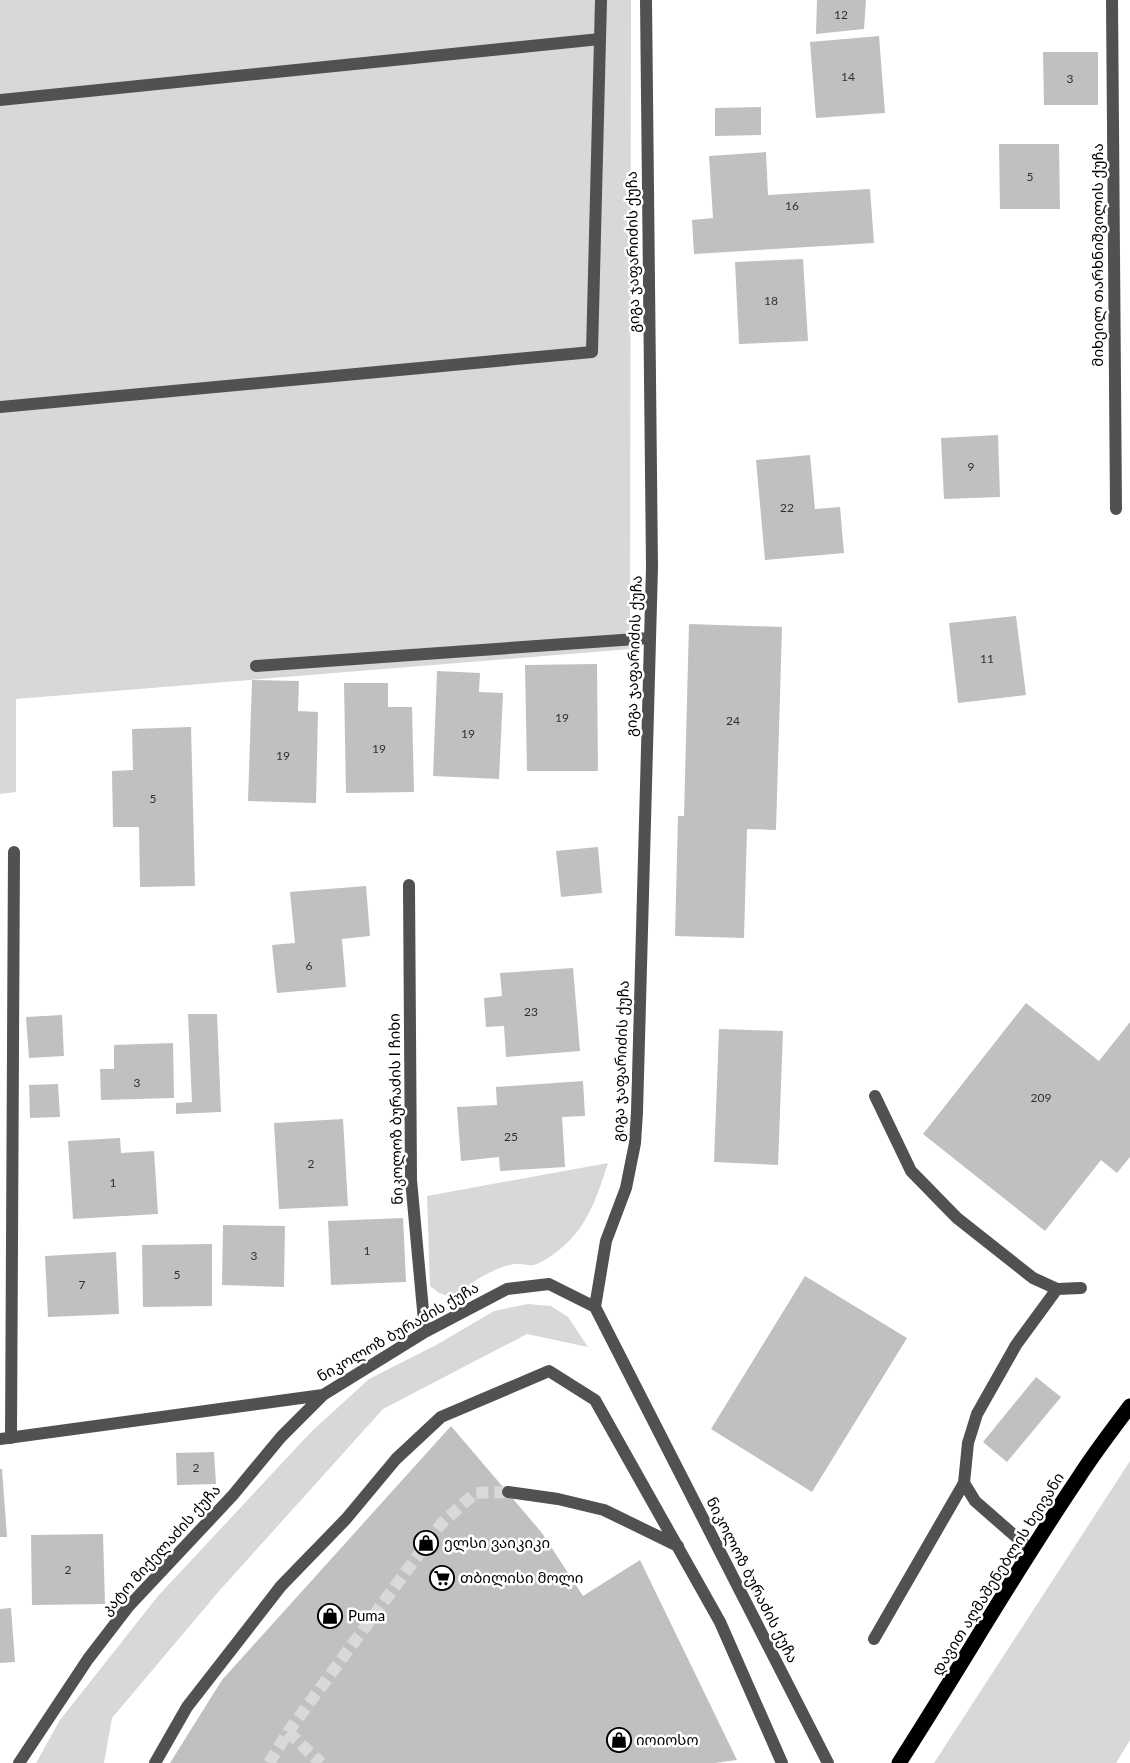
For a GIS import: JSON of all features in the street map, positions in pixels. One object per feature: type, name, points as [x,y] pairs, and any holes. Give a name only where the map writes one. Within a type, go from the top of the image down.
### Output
[{"type":"highway","name":"დავით აღმაშენებლის ხეივანი","points":[[899,1763],[1031,1550],[1080,1475],[1130,1406]]},
{"type":"street","points":[[0,407],[592,352],[600,0]]},
{"type":"street","name":"გიგა ჯაფარიძის ქუჩა","points":[[594,1308],[606,1241],[626,1188],[635,1143],[638,1102],[652,558],[646,0]]},
{"type":"street","name":"მიხეილ თარხნიშვილის ქუჩა","points":[[1112,0],[1116,509]]},
{"type":"street","points":[[0,100],[600,40]]},
{"type":"street","points":[[256,666],[650,638]]},
{"type":"street","points":[[6,1438],[14,852]]},
{"type":"street","name":"ნიკოლოზ ბურაძის I ჩიხი","points":[[409,885],[411,1180],[425,1332]]},
{"type":"street","points":[[875,1096],[911,1171],[957,1218],[1033,1278],[1058,1289],[1082,1288]]},
{"type":"street","name":"ნიკოლოზ ბურაძის ქუჩა","points":[[6,1438],[323,1395],[425,1332],[507,1289],[548,1284],[594,1308],[828,1763]]},
{"type":"street","points":[[874,1639],[964,1483],[968,1443],[977,1414],[1016,1346],[1058,1289]]},
{"type":"street","points":[[155,1763],[187,1708],[281,1586],[346,1519],[396,1459],[441,1417],[550,1371],[595,1400],[720,1622],[782,1763]]},
{"type":"street","name":"კატო მიქელაძის ქუჩა","points":[[19,1763],[88,1659],[128,1606],[232,1495],[281,1437],[323,1395]]},
{"type":"street","points":[[964,1483],[975,1502],[1031,1550]]},
{"type":"street","points":[[508,1492],[558,1499],[604,1510],[678,1546]]},
{"type":"shaded area","points":[[0,0],[631,0],[630,649],[16,699],[16,792],[0,794]]},
{"type":"shaded area","points":[[608,1163],[597,1194],[583,1224],[569,1241],[553,1255],[534,1265],[515,1264],[499,1268],[479,1278],[455,1294],[442,1294],[430,1286],[427,1196]]},
{"type":"shaded area","points":[[528,1304],[551,1306],[568,1317],[588,1347],[527,1334],[383,1409],[220,1590],[112,1718],[104,1763],[36,1763],[60,1720],[158,1596],[311,1432],[369,1379],[438,1344],[494,1311]]},
{"type":"shaded area","points":[[1130,1461],[1130,1740],[1116,1763],[934,1763]]},
{"type":"building","points":[[817,0],[866,0],[864,29],[816,34]]},
{"type":"building","points":[[879,36],[885,113],[816,118],[810,42]]},
{"type":"building","points":[[1043,52],[1098,52],[1098,105],[1044,105]]},
{"type":"building","points":[[761,107],[761,135],[715,136],[715,108]]},
{"type":"building","points":[[999,144],[1059,144],[1060,209],[1000,209]]},
{"type":"building","points":[[766,152],[768,195],[870,189],[874,243],[694,254],[692,220],[713,218],[709,156]]},
{"type":"building","points":[[803,259],[808,341],[739,344],[735,262]]},
{"type":"building","points":[[998,435],[1000,497],[944,499],[941,438]]},
{"type":"building","points":[[810,455],[815,509],[840,507],[844,553],[765,560],[756,460]]},
{"type":"building","points":[[1016,616],[1026,695],[958,703],[949,623]]},
{"type":"building","points":[[689,624],[782,627],[776,830],[747,829],[744,938],[675,936],[678,816],[684,816]]},
{"type":"building","points":[[597,664],[598,771],[527,771],[525,665]]},
{"type":"building","points":[[437,671],[480,673],[479,692],[503,693],[499,779],[433,776]]},
{"type":"building","points":[[252,680],[299,681],[298,711],[318,712],[316,803],[248,801]]},
{"type":"building","points":[[344,683],[388,683],[388,707],[412,707],[414,792],[346,793]]},
{"type":"building","points":[[191,727],[195,886],[140,887],[139,827],[113,827],[112,771],[133,770],[132,729]]},
{"type":"building","points":[[598,847],[602,893],[561,897],[556,851]]},
{"type":"building","points":[[366,886],[370,936],[342,939],[346,987],[277,993],[272,945],[295,943],[290,892]]},
{"type":"building","points":[[573,968],[580,1051],[506,1057],[504,1026],[486,1027],[484,998],[502,996],[500,973]]},
{"type":"building","points":[[1026,1003],[1099,1061],[1130,1022],[1130,1157],[1117,1173],[1101,1160],[1045,1231],[923,1134]]},
{"type":"building","points":[[188,1014],[217,1014],[221,1112],[176,1114],[176,1103],[192,1102]]},
{"type":"building","points":[[62,1015],[64,1056],[29,1058],[26,1017]]},
{"type":"building","points":[[719,1029],[783,1031],[778,1165],[714,1162]]},
{"type":"building","points":[[173,1043],[174,1098],[101,1100],[100,1069],[114,1069],[114,1045]]},
{"type":"building","points":[[583,1081],[585,1116],[562,1117],[565,1167],[500,1171],[499,1157],[461,1161],[457,1107],[497,1105],[496,1087]]},
{"type":"building","points":[[58,1084],[60,1117],[30,1118],[29,1085]]},
{"type":"building","points":[[343,1119],[348,1206],[279,1209],[274,1123]]},
{"type":"building","points":[[120,1138],[121,1153],[154,1151],[158,1214],[73,1219],[68,1141]]},
{"type":"building","points":[[403,1218],[406,1282],[331,1285],[328,1221]]},
{"type":"building","points":[[223,1225],[285,1226],[284,1287],[222,1285]]},
{"type":"building","points":[[212,1244],[212,1306],[143,1307],[142,1245]]},
{"type":"building","points":[[116,1252],[119,1314],[48,1317],[45,1256]]},
{"type":"building","points":[[805,1276],[907,1338],[812,1492],[711,1429]]},
{"type":"building","points":[[1036,1377],[1061,1397],[1007,1462],[983,1442]]},
{"type":"building","name":"თბილისი მოლი","points":[[451,1426],[542,1533],[583,1596],[640,1560],[737,1760],[715,1763],[170,1763],[222,1680]]},
{"type":"building","points":[[214,1452],[216,1484],[177,1485],[176,1453]]},
{"type":"building","points":[[0,1469],[2,1469],[7,1537],[0,1537]]},
{"type":"building","points":[[103,1534],[105,1604],[32,1605],[31,1535]]},
{"type":"building","points":[[11,1608],[15,1662],[0,1663],[0,1609]]},
{"type":"tunnel","points":[[269,1763],[288,1732],[441,1524],[475,1493],[508,1492]]},
{"type":"tunnel","points":[[288,1732],[321,1763]]},
{"type":"place","name":"ელსი ვაიკიკი","points":[[426,1543]]},
{"type":"place","name":"თბილისი მოლი","points":[[442,1578]]},
{"type":"place","name":"Puma","points":[[330,1616]]},
{"type":"place","name":"იოიოსო","points":[[619,1740]]}]
